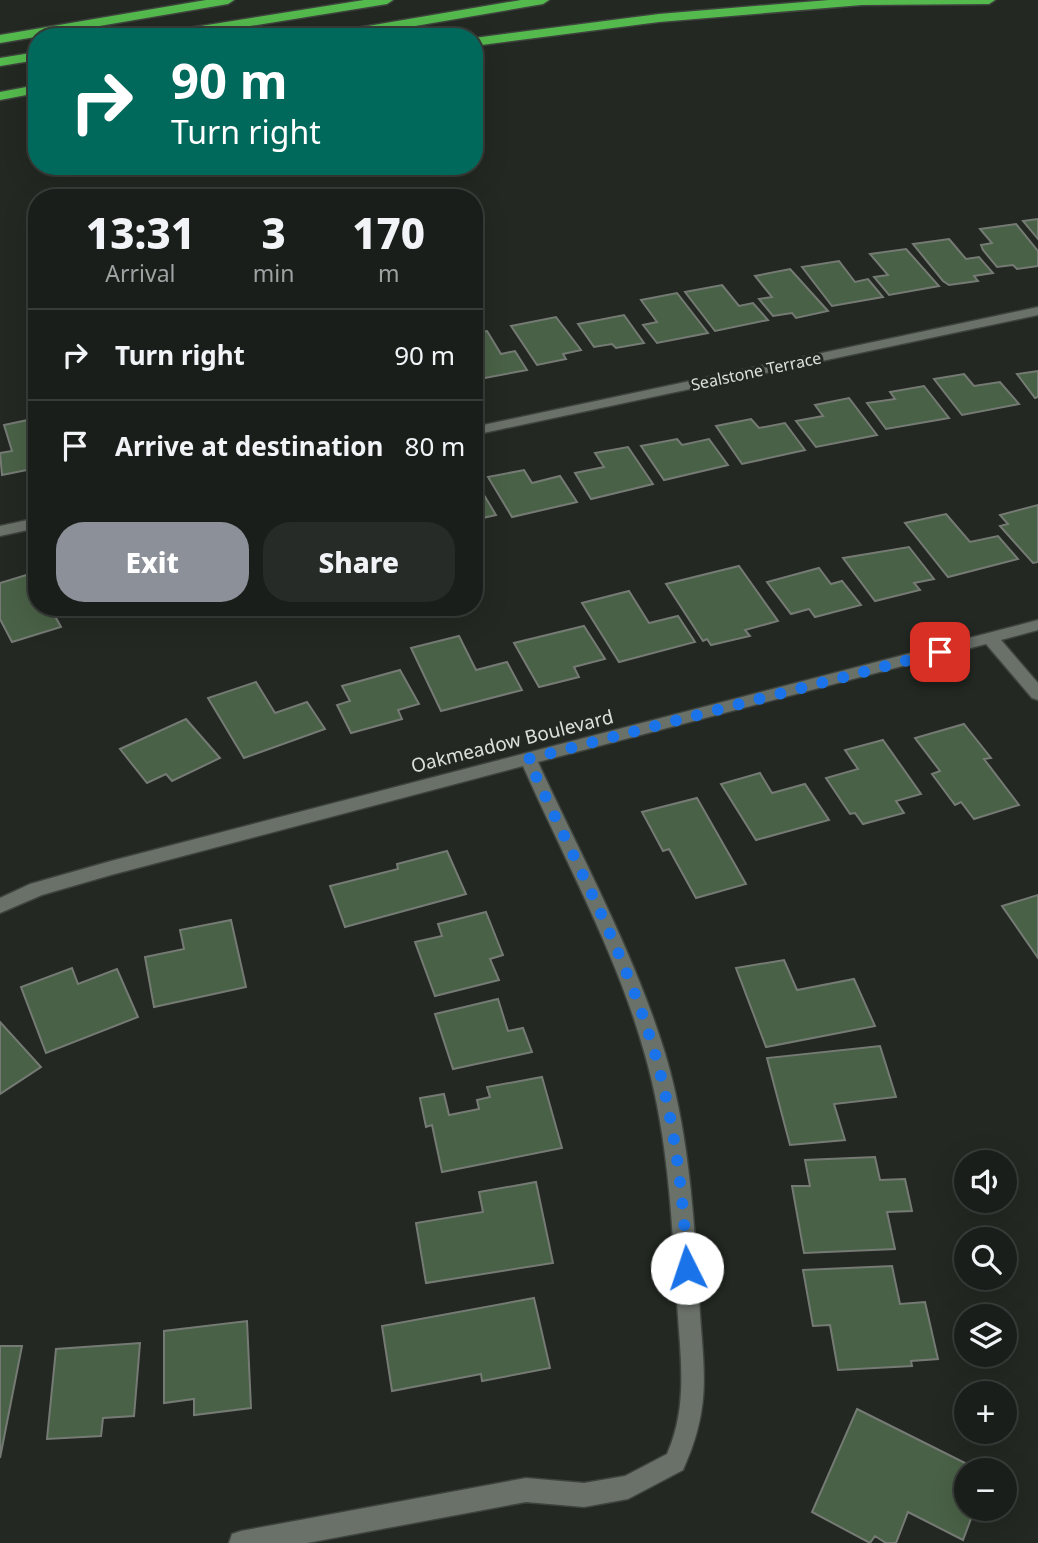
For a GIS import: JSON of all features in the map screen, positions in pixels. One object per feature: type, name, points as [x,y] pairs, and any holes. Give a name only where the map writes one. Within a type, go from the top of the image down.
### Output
[{"type":"highway","points":[[64,28],[228,0]]},
{"type":"highway","points":[[213,28],[387,0]]},
{"type":"highway","points":[[380,28],[543,0]]},
{"type":"highway","points":[[483,41],[659,18],[848,2],[989,0]]},
{"type":"highway","points":[[0,39],[28,34]]},
{"type":"highway","points":[[0,62],[28,57]]},
{"type":"highway","points":[[0,96],[28,91]]},
{"type":"street","name":"Sealstone Terrace","points":[[483,429],[1038,311]]},
{"type":"street","points":[[0,531],[28,525]]},
{"type":"street","name":"Oakmeadow Boulevard","points":[[0,906],[37,889],[111,868],[1038,625]]},
{"type":"street","points":[[990,638],[1038,694]]},
{"type":"street","points":[[241,1543],[526,1490],[584,1495],[628,1487],[675,1462],[688,1432],[692,1393],[686,1246],[677,1154],[663,1084],[645,1022],[622,963],[528,759]]},
{"type":"building","points":[[1038,219],[1038,239],[1023,221]]},
{"type":"building","points":[[1016,224],[1038,251],[1038,266],[1017,269],[1013,265],[997,267],[983,250],[981,245],[992,243],[980,229]]},
{"type":"building","points":[[949,239],[966,259],[979,257],[993,273],[974,276],[978,281],[949,285],[943,281],[913,244]]},
{"type":"building","points":[[906,249],[939,286],[889,295],[874,277],[888,275],[870,254]]},
{"type":"building","points":[[839,261],[855,282],[868,279],[883,297],[832,306],[802,267]]},
{"type":"building","points":[[790,269],[828,311],[796,318],[792,313],[773,316],[759,299],[772,297],[755,276]]},
{"type":"building","points":[[722,285],[739,306],[753,303],[768,320],[715,331],[685,292]]},
{"type":"building","points":[[677,293],[708,333],[657,343],[643,325],[657,322],[641,300]]},
{"type":"building","points":[[624,315],[644,343],[616,348],[612,344],[594,347],[578,324]]},
{"type":"building","points":[[556,317],[581,350],[563,354],[566,359],[537,365],[511,326]]},
{"type":"building","points":[[487,331],[501,354],[515,351],[527,370],[483,378],[483,332]]},
{"type":"building","points":[[1038,371],[1038,397],[1035,398],[1017,374]]},
{"type":"building","points":[[964,374],[974,386],[1000,382],[1019,404],[962,415],[934,379]]},
{"type":"building","points":[[924,386],[949,418],[886,429],[867,403],[895,399],[890,392]]},
{"type":"building","points":[[849,398],[877,435],[816,447],[796,421],[823,416],[815,405]]},
{"type":"building","points":[[751,419],[759,428],[785,423],[805,450],[742,464],[716,426]]},
{"type":"building","points":[[28,420],[28,470],[2,475],[0,453],[12,451],[4,425]]},
{"type":"building","points":[[677,439],[682,445],[709,439],[728,465],[664,480],[641,446]]},
{"type":"building","points":[[628,447],[653,484],[591,499],[575,473],[604,467],[595,453]]},
{"type":"building","points":[[524,470],[532,483],[560,476],[577,502],[512,517],[488,477]]},
{"type":"building","points":[[483,493],[496,515],[483,518]]},
{"type":"building","points":[[1038,505],[1038,562],[1033,563],[1000,526],[1008,524],[1000,515]]},
{"type":"building","points":[[946,514],[970,542],[998,536],[1018,559],[948,577],[905,523]]},
{"type":"building","points":[[909,547],[934,579],[914,583],[920,590],[875,601],[843,558]]},
{"type":"building","points":[[739,566],[778,621],[745,630],[750,636],[711,645],[707,639],[703,641],[666,584]]},
{"type":"building","points":[[819,568],[831,584],[842,581],[861,605],[815,617],[809,609],[791,614],[767,582]]},
{"type":"building","points":[[28,575],[28,616],[55,616],[61,627],[12,642],[0,619],[0,583]]},
{"type":"building","points":[[629,591],[649,623],[678,616],[695,642],[619,662],[582,603]]},
{"type":"building","points":[[584,626],[605,659],[574,667],[579,677],[539,687],[514,643]]},
{"type":"building","points":[[459,636],[476,670],[507,662],[522,690],[441,711],[411,648]]},
{"type":"building","points":[[400,670],[419,704],[398,710],[402,719],[351,733],[337,705],[350,701],[342,686]]},
{"type":"building","points":[[256,682],[275,713],[307,702],[325,729],[244,758],[208,698]]},
{"type":"building","points":[[186,719],[220,758],[172,781],[166,774],[147,783],[120,749]]},
{"type":"building","points":[[964,724],[991,758],[984,759],[1019,805],[974,819],[961,802],[955,805],[932,774],[940,771],[915,738]]},
{"type":"building","points":[[883,740],[921,794],[896,801],[904,813],[863,824],[855,813],[850,814],[826,778],[858,769],[845,750]]},
{"type":"building","points":[[760,773],[772,793],[805,784],[829,820],[756,840],[721,784]]},
{"type":"building","points":[[697,798],[746,884],[696,898],[669,849],[663,851],[642,812]]},
{"type":"building","points":[[447,851],[466,894],[345,927],[330,886],[398,869],[397,864]]},
{"type":"building","points":[[1038,895],[1038,958],[1002,906]]},
{"type":"building","points":[[486,912],[503,955],[490,959],[499,980],[435,996],[415,942],[442,936],[438,924]]},
{"type":"building","points":[[231,920],[246,987],[154,1007],[145,957],[184,949],[180,930]]},
{"type":"building","points":[[784,960],[797,990],[854,979],[875,1026],[766,1047],[736,968]]},
{"type":"building","points":[[72,968],[78,984],[117,969],[138,1017],[46,1053],[21,987]]},
{"type":"building","points":[[498,999],[508,1031],[523,1028],[532,1052],[453,1069],[435,1014]]},
{"type":"building","points":[[0,1022],[41,1067],[0,1094]]},
{"type":"building","points":[[880,1046],[896,1097],[834,1104],[845,1140],[790,1145],[767,1058]]},
{"type":"building","points":[[542,1077],[562,1148],[442,1172],[432,1125],[426,1127],[420,1098],[444,1094],[449,1115],[479,1109],[477,1100],[490,1097],[487,1087]]},
{"type":"building","points":[[875,1157],[880,1180],[905,1179],[912,1211],[887,1212],[895,1249],[804,1253],[792,1186],[810,1186],[805,1160]]},
{"type":"building","points":[[536,1182],[553,1263],[426,1283],[416,1223],[483,1212],[479,1192]]},
{"type":"building","points":[[892,1266],[900,1304],[925,1302],[938,1359],[911,1361],[912,1366],[838,1370],[830,1325],[813,1326],[803,1270]]},
{"type":"building","points":[[534,1298],[550,1368],[482,1381],[481,1374],[392,1391],[382,1326]]},
{"type":"building","points":[[247,1321],[251,1408],[194,1415],[194,1399],[164,1403],[164,1331]]},
{"type":"building","points":[[140,1343],[134,1416],[103,1418],[101,1436],[47,1439],[56,1349]]},
{"type":"building","points":[[0,1346],[22,1346],[0,1458]]},
{"type":"building","points":[[857,1409],[955,1458],[954,1521],[970,1521],[963,1540],[908,1512],[896,1543],[886,1543],[875,1536],[870,1543],[812,1512]]},
{"type":"route","points":[[687,1268],[677,1154],[663,1084],[645,1022],[622,963],[528,759],[940,652]]}]
